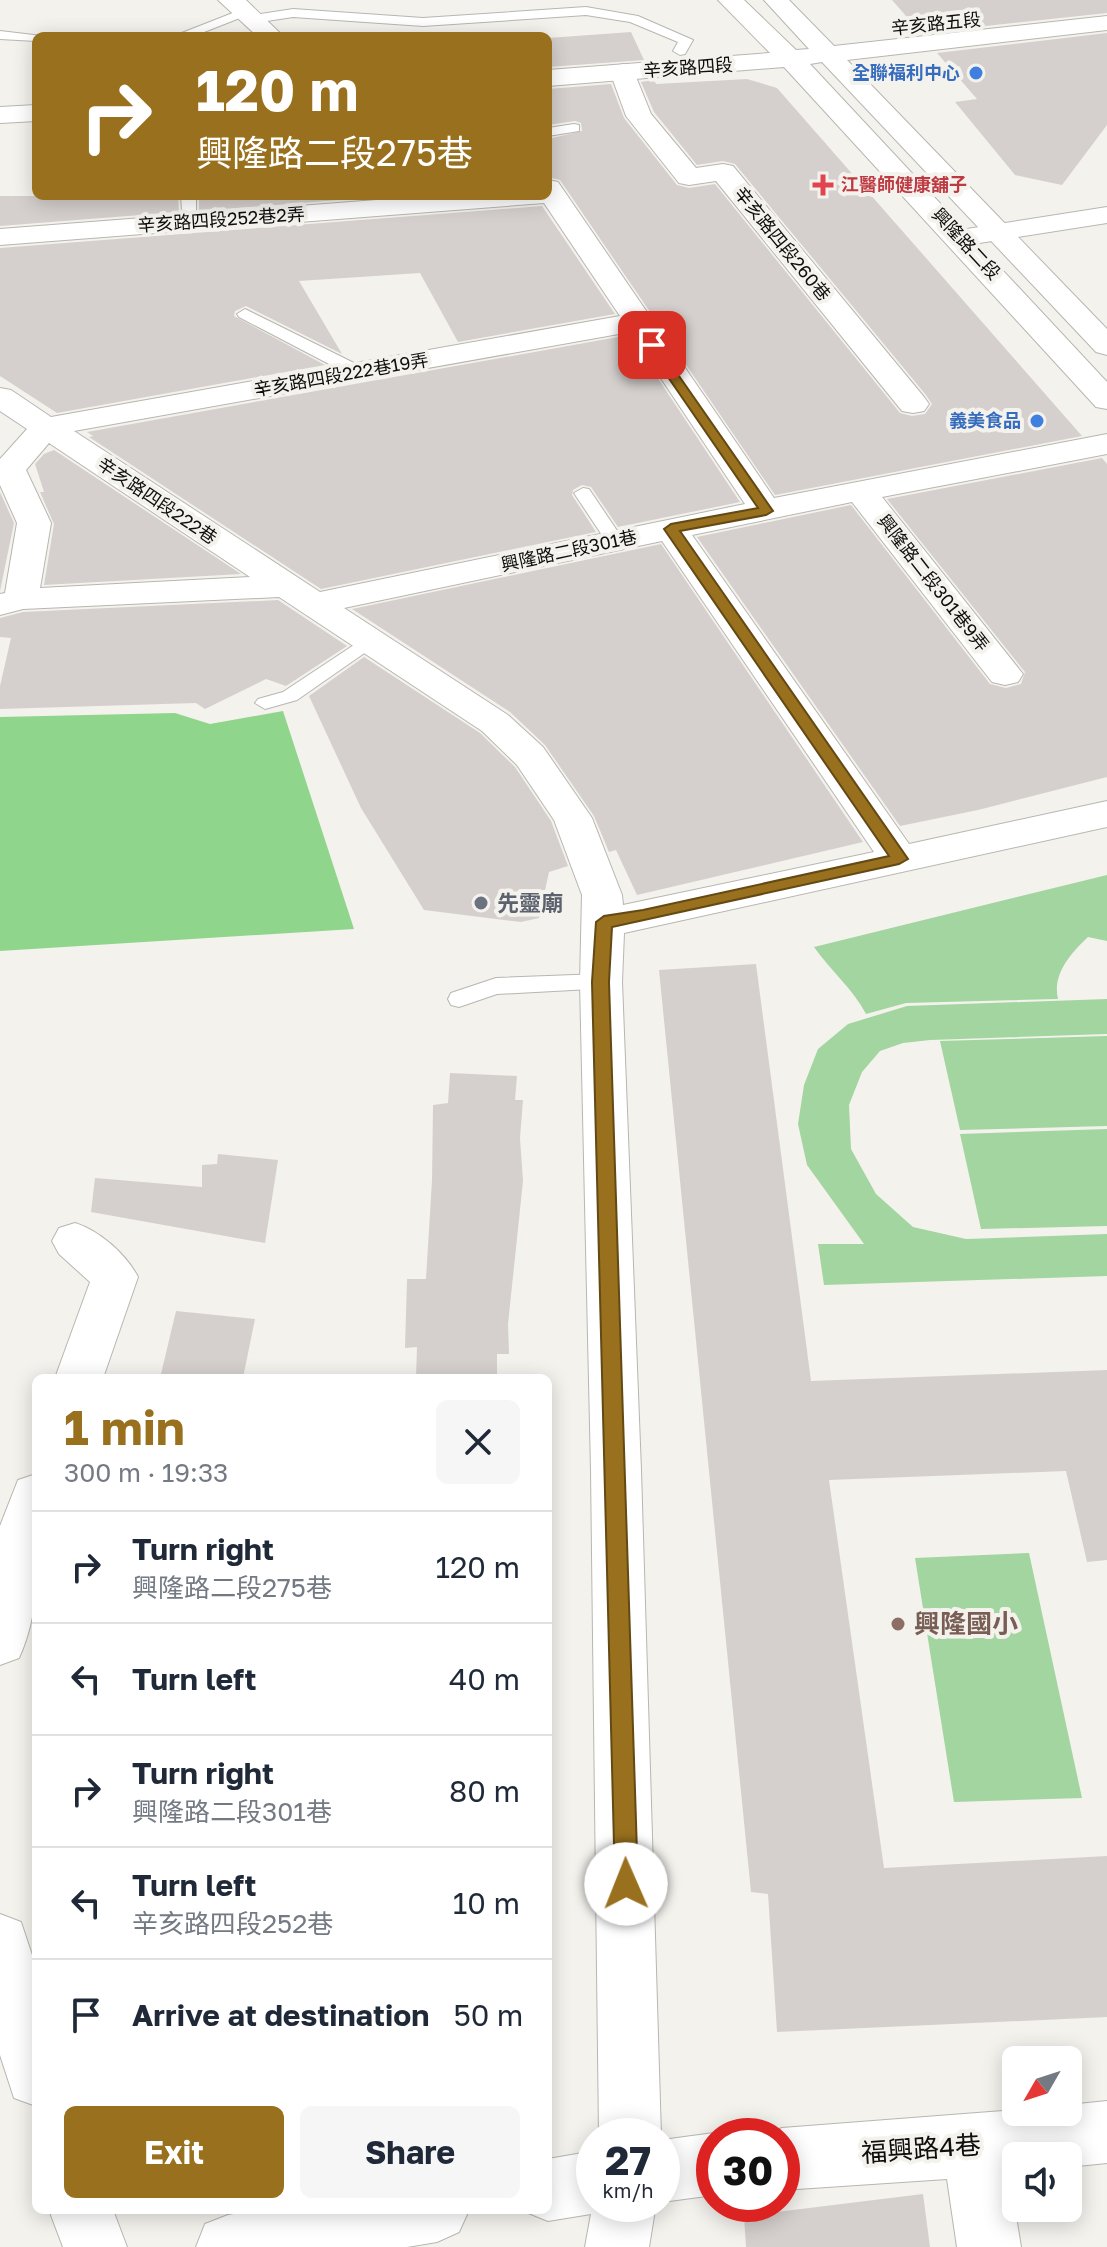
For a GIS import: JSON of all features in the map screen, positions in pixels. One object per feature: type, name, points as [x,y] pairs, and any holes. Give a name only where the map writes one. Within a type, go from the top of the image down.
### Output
[{"type":"street","name":"興隆路二段","points":[[730,0],[960,238],[1107,400]]},
{"type":"street","name":"興隆路二段","points":[[776,0],[1107,346]]},
{"type":"street","name":"辛亥路五段","points":[[820,45],[1107,6]]},
{"type":"street","name":"辛亥路五段","points":[[820,45],[1107,23]]},
{"type":"street","name":"辛亥路四段","points":[[552,78],[623,72],[820,45]]},
{"type":"street","name":"辛亥路四段","points":[[552,60],[680,51],[780,50]]},
{"type":"street","name":"辛亥路四段260巷","points":[[623,72],[639,116],[689,177],[723,172],[913,404]]},
{"type":"street","points":[[0,97],[32,94]]},
{"type":"street","points":[[0,115],[32,113]]},
{"type":"street","name":"辛亥路四段252巷2弄","points":[[0,237],[190,209],[390,200]]},
{"type":"street","points":[[551,200],[766,511]]},
{"type":"street","points":[[960,238],[1107,215]]},
{"type":"street","name":"辛亥路四段222巷19弄","points":[[46,427],[636,322]]},
{"type":"street","name":"辛亥路四段222巷","points":[[0,397],[495,723],[530,756],[573,818],[602,895],[601,982],[616,1470],[630,2118]]},
{"type":"street","points":[[11,602],[34,523],[4,470],[46,427]]},
{"type":"street","name":"興隆路二段301巷","points":[[11,602],[300,595],[615,541],[1107,444]]},
{"type":"street","name":"興隆路二段301巷9弄","points":[[861,492],[1005,674]]},
{"type":"street","points":[[671,529],[899,859]]},
{"type":"street","points":[[604,922],[1107,814]]},
{"type":"street","points":[[75,1241],[115,1277],[80,1374]]},
{"type":"street","points":[[0,1641],[24,1530],[32,1507]]},
{"type":"street","points":[[0,1943],[32,2061]]},
{"type":"street","name":"福興路4巷","points":[[800,2158],[973,2146],[1107,2132]]},
{"type":"street","points":[[973,2146],[989,2247]]},
{"type":"street","points":[[552,2189],[576,2185]]},
{"type":"street","points":[[83,2214],[95,2247]]},
{"type":"street","points":[[228,2247],[414,2214]]},
{"type":"street","points":[[617,2247],[621,2222]]},
{"type":"lane","points":[[196,32],[251,17],[293,13],[423,22],[586,11],[633,19],[686,40],[680,51]]},
{"type":"lane","points":[[0,35],[32,37]]},
{"type":"lane","points":[[552,131],[574,128]]},
{"type":"lane","points":[[245,314],[358,372]]},
{"type":"lane","points":[[583,493],[615,541]]},
{"type":"lane","points":[[265,703],[290,696],[369,641]]},
{"type":"lane","points":[[459,999],[496,986],[601,982]]},
{"type":"green space","points":[[283,711],[354,929],[0,951],[0,717],[175,713],[210,724]]},
{"type":"green space","points":[[1107,875],[1107,941],[1088,937],[1075,950],[1060,973],[1058,999],[906,1003],[866,1014],[814,947]]},
{"type":"green space","points":[[1107,999],[1107,1034],[930,1040],[903,1043],[880,1051],[862,1072],[849,1105],[851,1149],[876,1194],[913,1227],[966,1239],[1107,1234],[1107,1276],[824,1285],[818,1244],[864,1244],[807,1165],[798,1124],[804,1085],[818,1049],[848,1024],[907,1006]]},
{"type":"green space","points":[[1107,1036],[1107,1126],[960,1130],[940,1041]]},
{"type":"green space","points":[[1107,1129],[1107,1226],[981,1229],[960,1134]]},
{"type":"green space","points":[[1029,1553],[1082,1798],[954,1802],[915,1558]]},
{"type":"building","points":[[892,0],[1107,0],[1107,13],[921,33]]},
{"type":"building","points":[[631,32],[644,60],[552,67],[552,38]]},
{"type":"building","points":[[1107,33],[1107,125],[1062,185],[1015,175],[955,102],[977,99],[937,53]]},
{"type":"building","points":[[747,79],[777,88],[1082,436],[775,495],[560,180],[552,178],[552,138],[582,131],[581,123],[575,121],[552,124],[552,89],[611,84],[624,118],[677,185],[689,188],[715,184],[900,413],[912,416],[925,414],[932,404],[735,164],[723,161],[697,165],[654,112],[641,82],[654,80],[656,84]]},
{"type":"building","points":[[0,196],[32,196],[32,200],[178,200],[179,212],[0,226]]},
{"type":"building","points":[[199,200],[338,200],[199,211]]},
{"type":"building","points":[[542,206],[615,314],[458,342],[420,273],[299,281],[342,354],[246,306],[235,311],[234,316],[325,365],[57,413],[0,376],[0,248]]},
{"type":"building","points":[[629,335],[740,502],[618,527],[591,487],[582,485],[573,490],[572,495],[596,532],[321,589],[89,437],[93,436],[87,432]]},
{"type":"building","points":[[54,450],[241,574],[44,585],[54,524],[40,492],[44,492],[35,464],[44,454]]},
{"type":"building","points":[[1102,458],[1107,464],[1107,777],[900,826],[697,537],[851,505],[990,684],[1006,688],[1021,684],[1025,672],[887,499]]},
{"type":"building","points":[[0,492],[14,523],[0,591]]},
{"type":"building","points":[[661,544],[863,842],[637,895],[616,850],[609,852],[594,816],[545,745],[510,712],[352,609]]},
{"type":"building","points":[[278,600],[347,646],[286,686],[266,679],[205,709],[196,703],[0,709],[0,686],[11,638],[0,637],[0,618],[23,612]]},
{"type":"building","points":[[364,657],[480,733],[515,767],[551,821],[568,866],[549,872],[539,918],[521,922],[424,910],[361,808],[309,696]]},
{"type":"building","points":[[756,964],[811,1381],[1107,1370],[1107,1560],[1087,1562],[1066,1471],[829,1480],[884,1868],[1107,1856],[1107,2017],[777,2032],[768,1894],[751,1892],[659,970]]},
{"type":"building","points":[[450,1073],[517,1076],[515,1100],[523,1100],[520,1138],[523,1181],[508,1324],[509,1354],[497,1354],[497,1374],[416,1374],[417,1347],[405,1348],[407,1279],[426,1279],[433,1105],[448,1103]]},
{"type":"building","points":[[218,1154],[278,1160],[265,1243],[91,1212],[95,1178],[202,1187],[202,1165],[217,1164]]},
{"type":"building","points":[[176,1311],[255,1319],[244,1374],[161,1374]]},
{"type":"building","points":[[923,2194],[930,2247],[746,2247],[744,2222],[800,2222],[800,2209]]},
{"type":"place","name":"全聯福利中心","points":[[976,73]]},
{"type":"place","name":"江醫師健康舖子","points":[[823,185]]},
{"type":"place","name":"義美食品","points":[[1037,421]]},
{"type":"place","name":"先靈廟","points":[[481,903]]},
{"type":"place","name":"興隆國小","points":[[898,1624]]},
{"type":"route","points":[[626,1884],[601,982],[604,922],[899,859],[671,529],[766,511],[652,345]]}]
